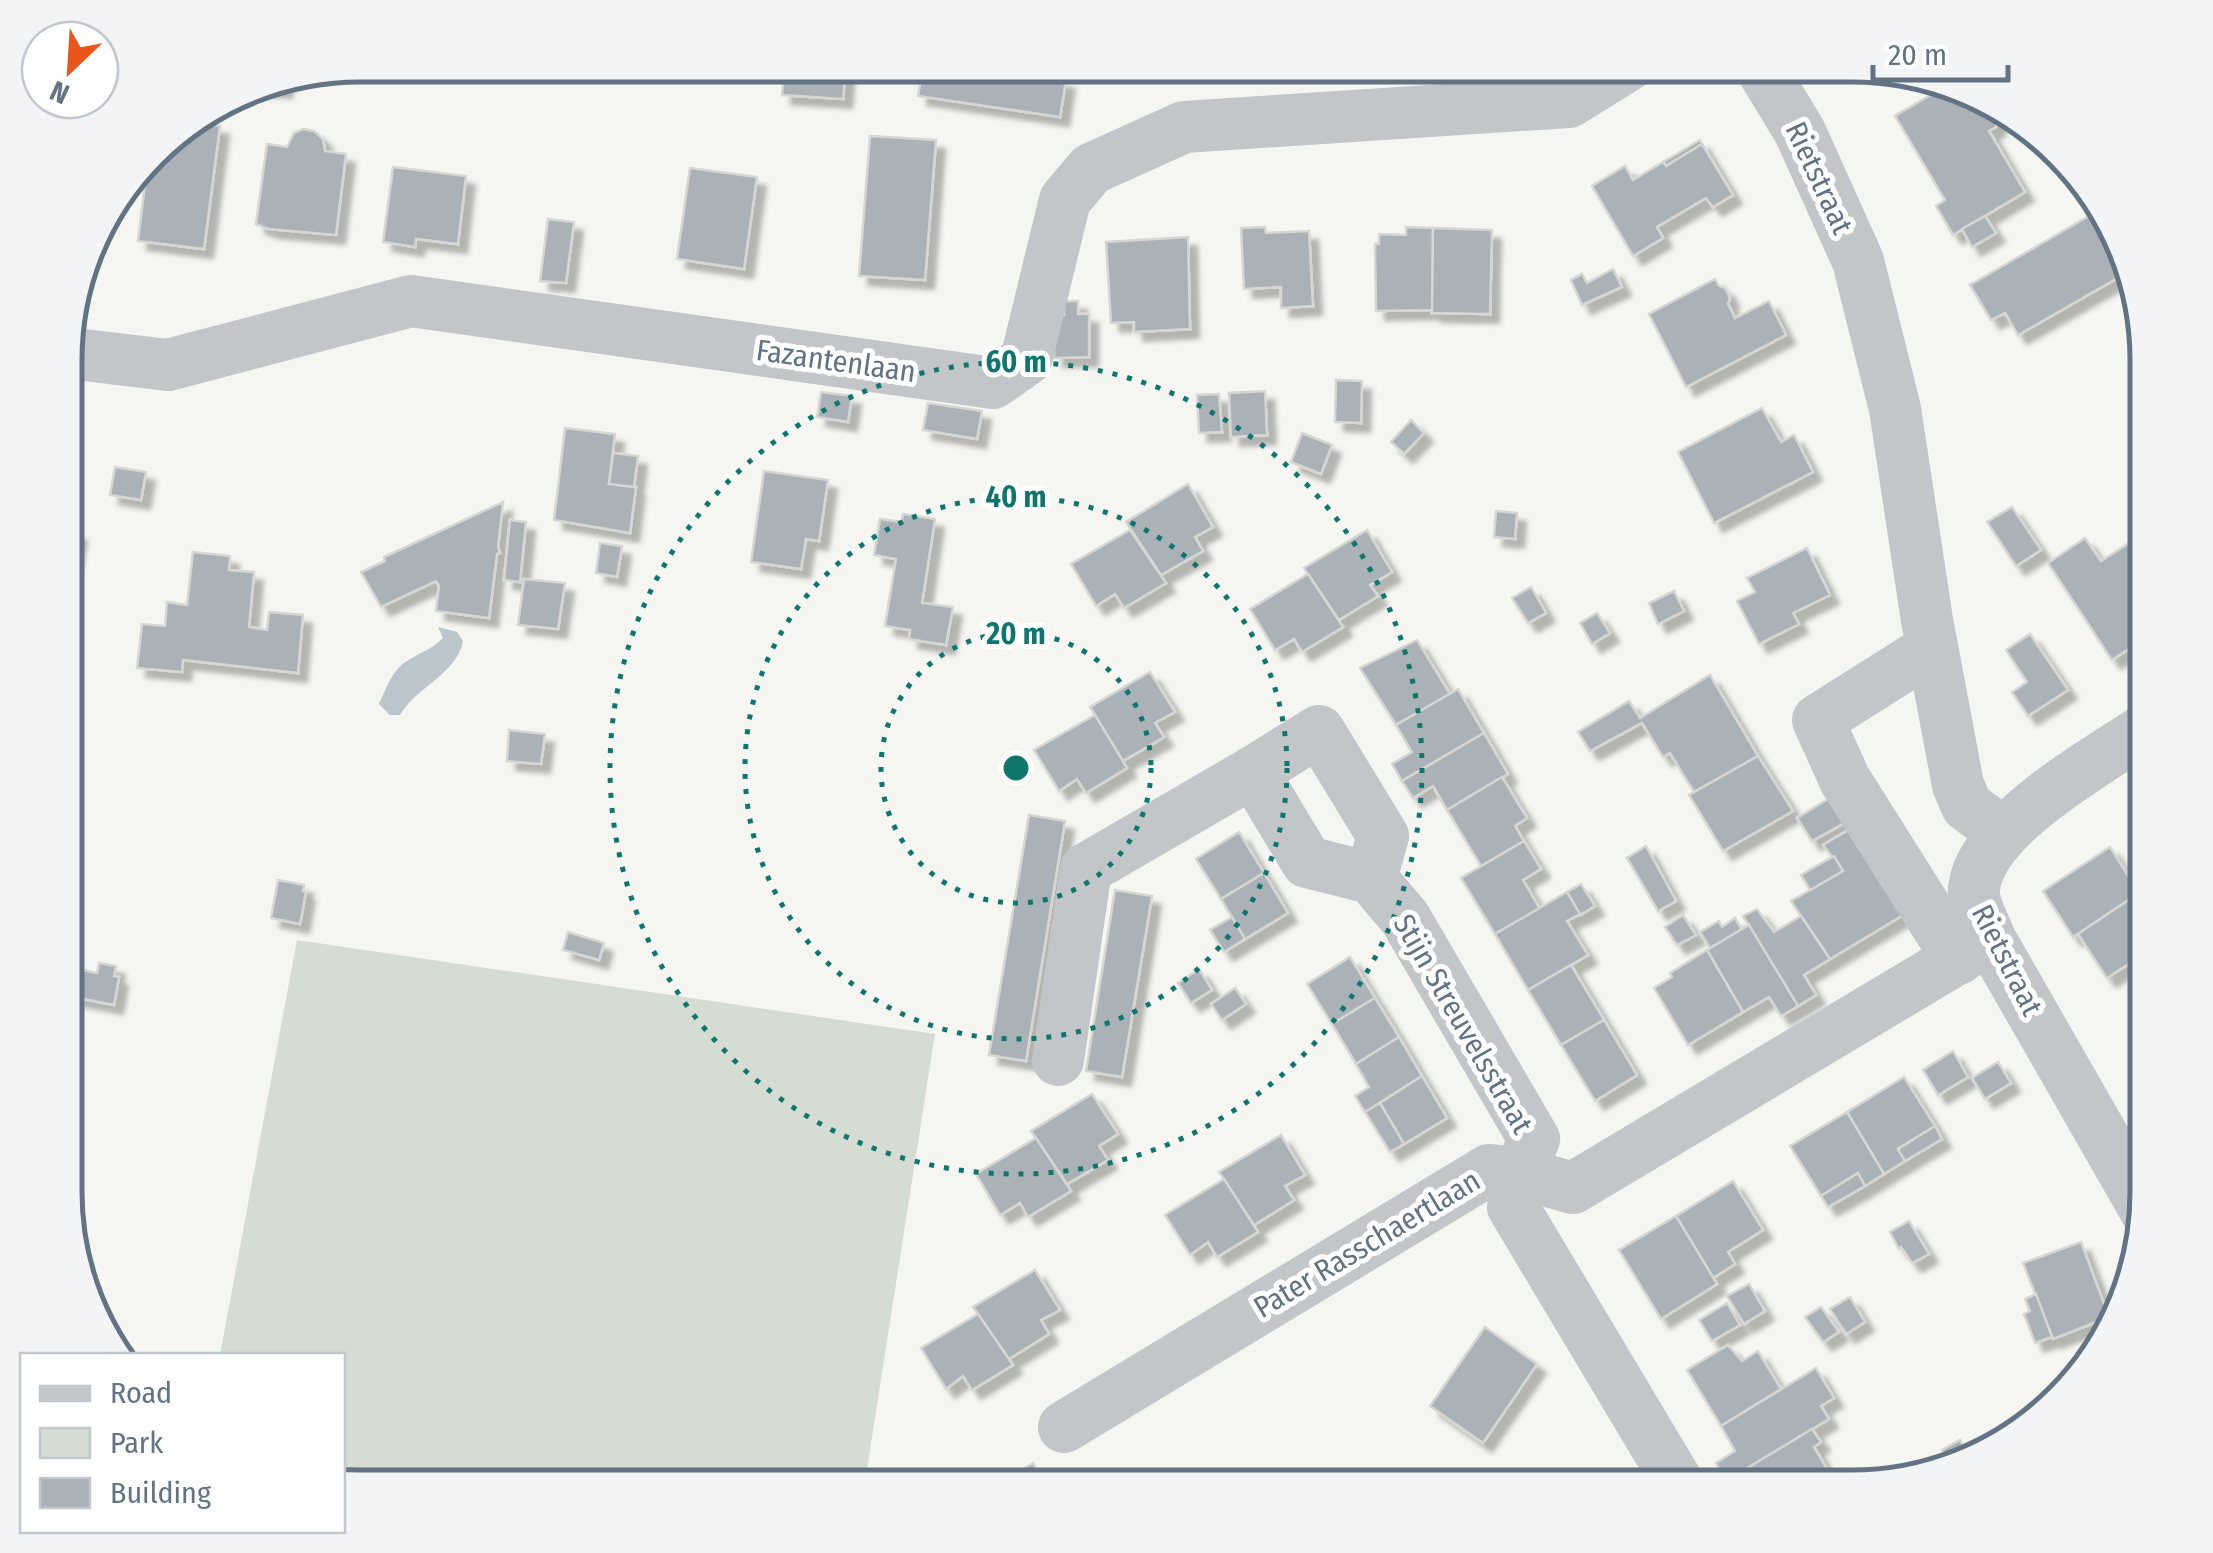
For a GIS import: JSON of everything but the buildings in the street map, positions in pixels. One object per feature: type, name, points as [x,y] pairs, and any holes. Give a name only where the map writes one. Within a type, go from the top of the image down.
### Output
[{"type":"street","name":"Fazantenlaan","points":[[82,356],[168,365],[411,301],[993,383],[1026,360],[1065,200],[1091,169],[1184,126],[1569,102],[1600,83]]},
{"type":"street","name":"Rietstraat","points":[[1770,83],[1800,132],[1858,261],[1895,408],[1932,648],[1958,785],[1967,806],[2002,832],[1982,858],[1973,892],[1974,949]]},
{"type":"street","name":"Rietstraat","points":[[1932,648],[1818,720],[1845,780],[1974,949],[2130,1187]]},
{"type":"street","points":[[1058,1060],[1086,869],[1320,731],[1383,836],[1370,878],[1306,862],[1252,772]]},
{"type":"street","points":[[2002,832],[2130,741]]},
{"type":"street","name":"Stijn Streuvelsstraat","points":[[1370,878],[1404,918],[1534,1139],[1512,1207],[1671,1470]]},
{"type":"street","name":"Pater Rasschaertlaan","points":[[1064,1428],[1489,1170],[1573,1188],[1974,949]]},
{"type":"green space","points":[[297,940],[935,1034],[867,1470],[345,1470],[345,1353],[220,1353]]},
{"type":"shaded area","points":[[438,627],[457,632],[463,641],[459,653],[400,715],[390,715],[379,704],[390,680],[402,665],[443,638]]}]
